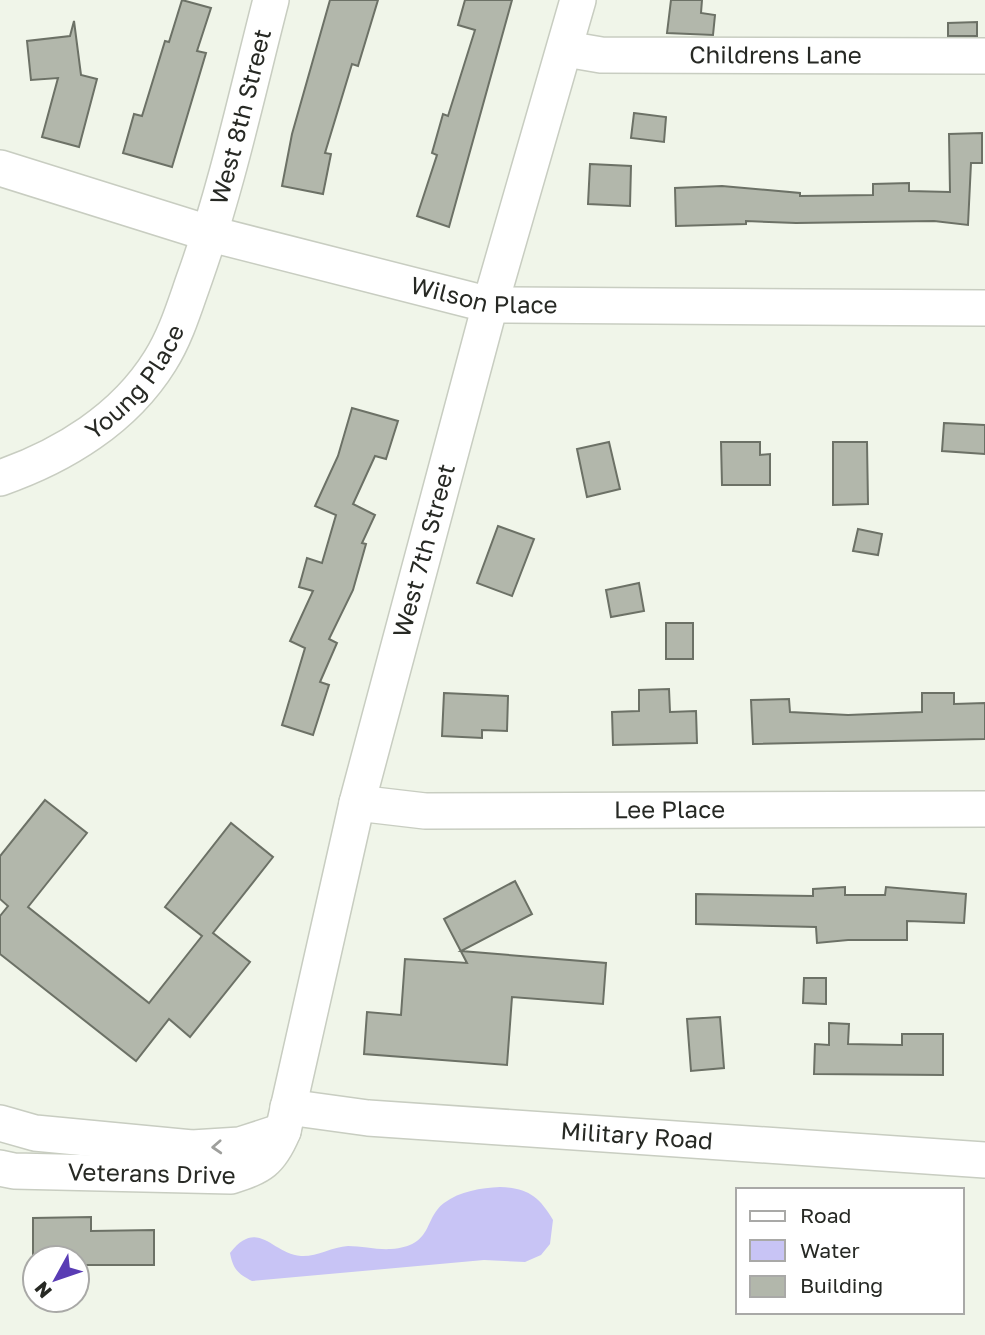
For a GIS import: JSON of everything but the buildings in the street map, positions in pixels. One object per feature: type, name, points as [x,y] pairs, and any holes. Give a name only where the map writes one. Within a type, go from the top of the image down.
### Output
[{"type":"street","name":"West 8th Street","points":[[211,234],[271,0]]},
{"type":"street","name":"West 7th Street","points":[[286,1119],[357,803],[490,305],[578,0]]},
{"type":"street","name":"Childrens Lane","points":[[566,49],[601,55],[985,56]]},
{"type":"street","name":"Wilson Place","points":[[0,169],[211,234],[490,305],[985,308]]},
{"type":"street","name":"Young Place","points":[[0,478],[36,465],[83,440],[126,403],[160,361],[183,312],[211,234]]},
{"type":"street","name":"Lee Place","points":[[357,803],[425,811],[985,809]]},
{"type":"street","name":"Veterans Drive","points":[[0,1116],[35,1133]]},
{"type":"street","name":"Military Road","points":[[286,1119],[368,1118],[985,1160]]},
{"type":"street","name":"Veterans Drive","points":[[0,1123],[35,1133],[192,1148],[240,1145],[286,1119]]},
{"type":"street","name":"Veterans Drive","points":[[0,1168],[14,1171],[231,1176],[257,1167],[273,1154],[286,1119]]},
{"type":"water","points":[[500,1187],[518,1189],[531,1195],[543,1205],[553,1220],[550,1244],[541,1255],[525,1262],[484,1260],[252,1281],[237,1270],[231,1259],[230,1253],[249,1238],[265,1240],[291,1254],[301,1256],[348,1246],[386,1249],[405,1247],[421,1237],[437,1209],[450,1199],[471,1191]]}]
